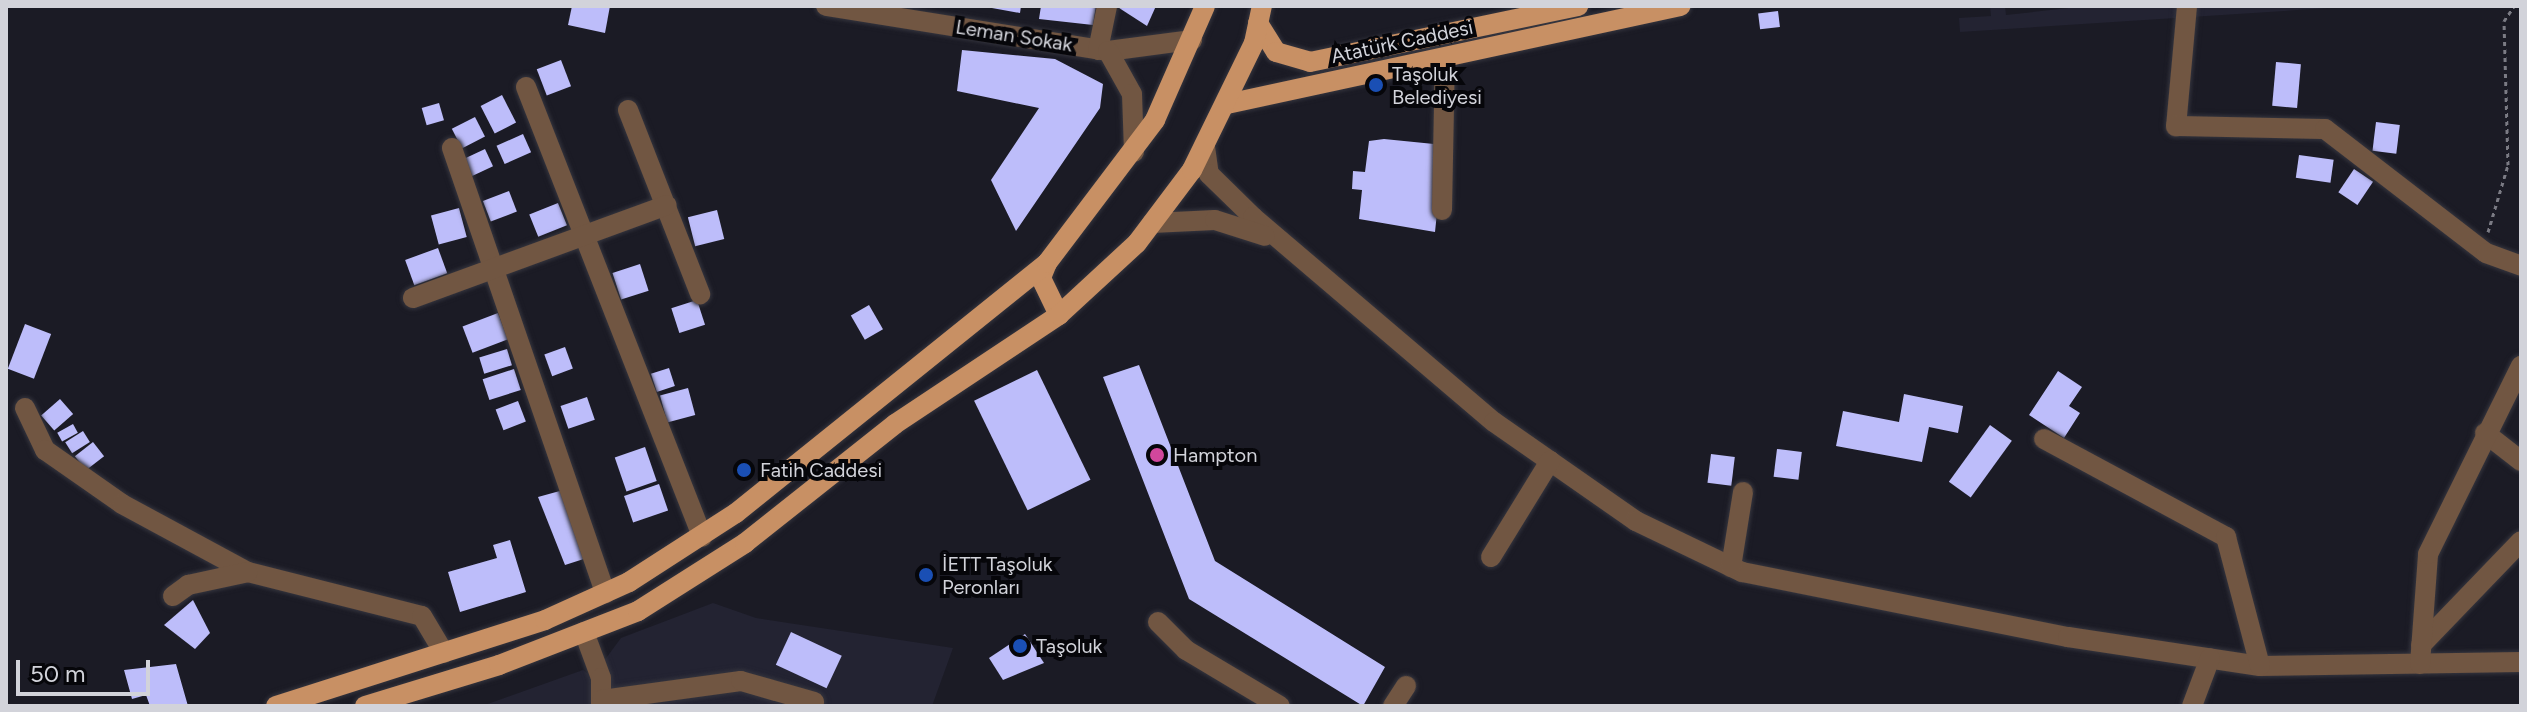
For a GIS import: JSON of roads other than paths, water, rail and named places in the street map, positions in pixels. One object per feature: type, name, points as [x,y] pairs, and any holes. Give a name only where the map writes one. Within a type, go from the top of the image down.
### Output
[{"type":"main road","points":[[276,706],[444,653],[605,593],[702,537],[1047,263],[1134,152],[1192,40],[1205,6]]},
{"type":"main road","name":"Atatürk Caddesi","points":[[1260,15],[1276,52],[1310,62],[1578,6]]},
{"type":"main road","name":"Atatürk Caddesi","points":[[1227,104],[1681,6]]},
{"type":"main road","points":[[365,706],[638,611],[745,543],[860,453],[1059,315],[1152,223],[1205,147],[1227,104],[1260,15]]},
{"type":"main road","points":[[1047,263],[1041,278],[1059,315]]},
{"type":"street","name":"Leman Sokak","points":[[826,6],[1103,50],[1192,40]]},
{"type":"street","points":[[1107,6],[1103,50],[1132,94],[1134,152]]},
{"type":"street","points":[[2187,6],[2176,126],[2325,129],[2486,253],[2521,266]]},
{"type":"street","points":[[1442,210],[1445,58]]},
{"type":"street","points":[[526,87],[702,537]]},
{"type":"street","points":[[628,110],[700,294]]},
{"type":"street","points":[[1205,147],[1209,174],[1282,245],[1550,461],[1636,521],[1731,567],[2068,637],[2260,666],[2421,654],[2521,662]]},
{"type":"street","points":[[452,148],[605,593]]},
{"type":"street","points":[[413,298],[667,205]]},
{"type":"street","points":[[1152,223],[1185,218],[1234,223],[1282,245]]},
{"type":"street","points":[[2421,654],[2428,554],[2485,433],[2521,366]]},
{"type":"street","points":[[25,408],[45,450],[122,504],[248,572],[422,616],[444,653]]},
{"type":"street","points":[[2485,433],[2521,461]]},
{"type":"street","points":[[2044,439],[2226,537],[2260,666]]},
{"type":"street","points":[[1491,557],[1550,461]]},
{"type":"street","points":[[1731,567],[1743,492]]},
{"type":"street","points":[[2421,654],[2521,541]]},
{"type":"street","points":[[173,596],[188,585],[248,572]]},
{"type":"street","points":[[1158,622],[1186,650],[1280,706]]},
{"type":"street","points":[[584,632],[602,703],[741,681],[814,702]]},
{"type":"street","points":[[2197,704],[2210,658]]},
{"type":"street","points":[[1393,706],[1406,686]]},
{"type":"place","name":"Taşoluk Belediyesi","points":[[1376,85]]},
{"type":"place","name":"Hampton","points":[[1157,455]]},
{"type":"place","name":"Fatih Caddesi","points":[[744,470]]},
{"type":"place","name":"İETT Taşoluk Peronları","points":[[926,575]]},
{"type":"place","name":"Taşoluk","points":[[1020,646]]}]
